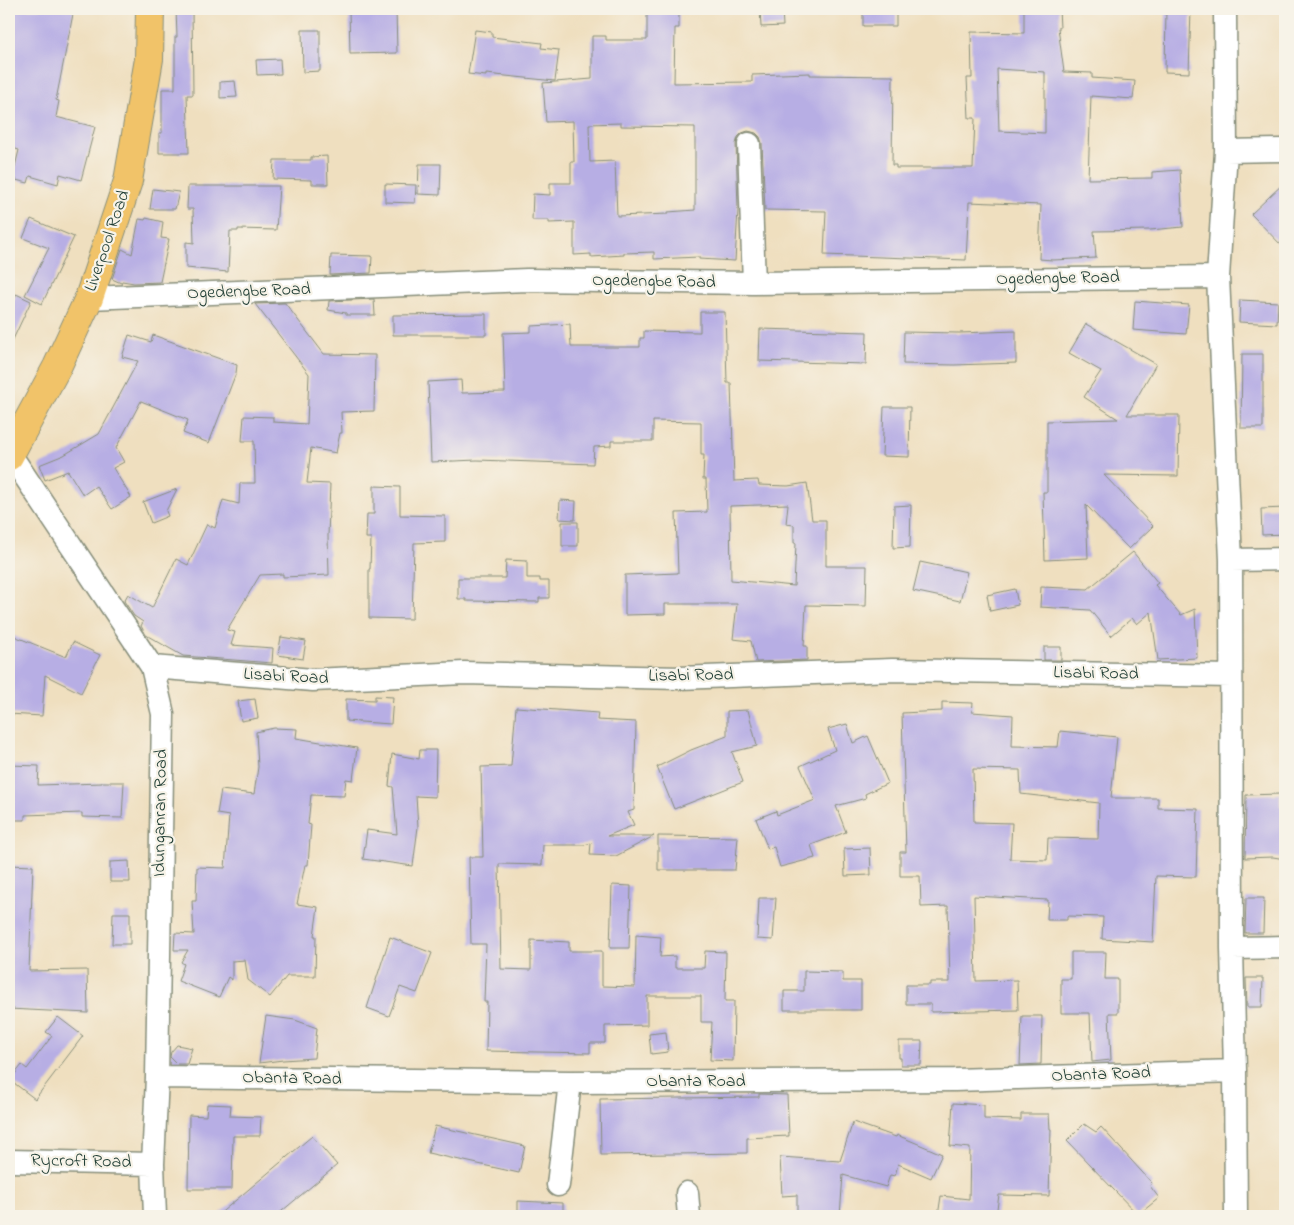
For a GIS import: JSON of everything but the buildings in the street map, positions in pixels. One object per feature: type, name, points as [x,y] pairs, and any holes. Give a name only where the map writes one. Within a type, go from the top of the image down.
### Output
[{"type":"main road","name":"Liverpool Road","points":[[10,455],[57,367],[89,298],[128,181],[149,59],[150,9]]},
{"type":"street","points":[[1225,9],[1226,151],[1218,277],[1231,560],[1232,948],[1236,1216]]},
{"type":"street","points":[[749,144],[754,283]]},
{"type":"street","points":[[1226,151],[1285,150]]},
{"type":"street","name":"Ogedengbe Road","points":[[89,298],[527,280],[754,283],[1218,277]]},
{"type":"street","name":"Idunganran Road","points":[[10,455],[152,667],[163,714],[157,1077],[153,1164],[154,1216]]},
{"type":"street","points":[[1231,560],[1285,559]]},
{"type":"street","name":"Lisabi Road","points":[[152,667],[312,680],[464,673],[680,678],[892,670],[1231,676]]},
{"type":"street","points":[[1232,948],[1285,947]]},
{"type":"street","name":"Obanta Road","points":[[157,1077],[570,1082],[955,1080],[1235,1071]]},
{"type":"street","points":[[558,1185],[570,1082]]},
{"type":"street","name":"Rycroft Road","points":[[9,1161],[153,1164]]},
{"type":"street","points":[[687,1193],[689,1216]]}]
